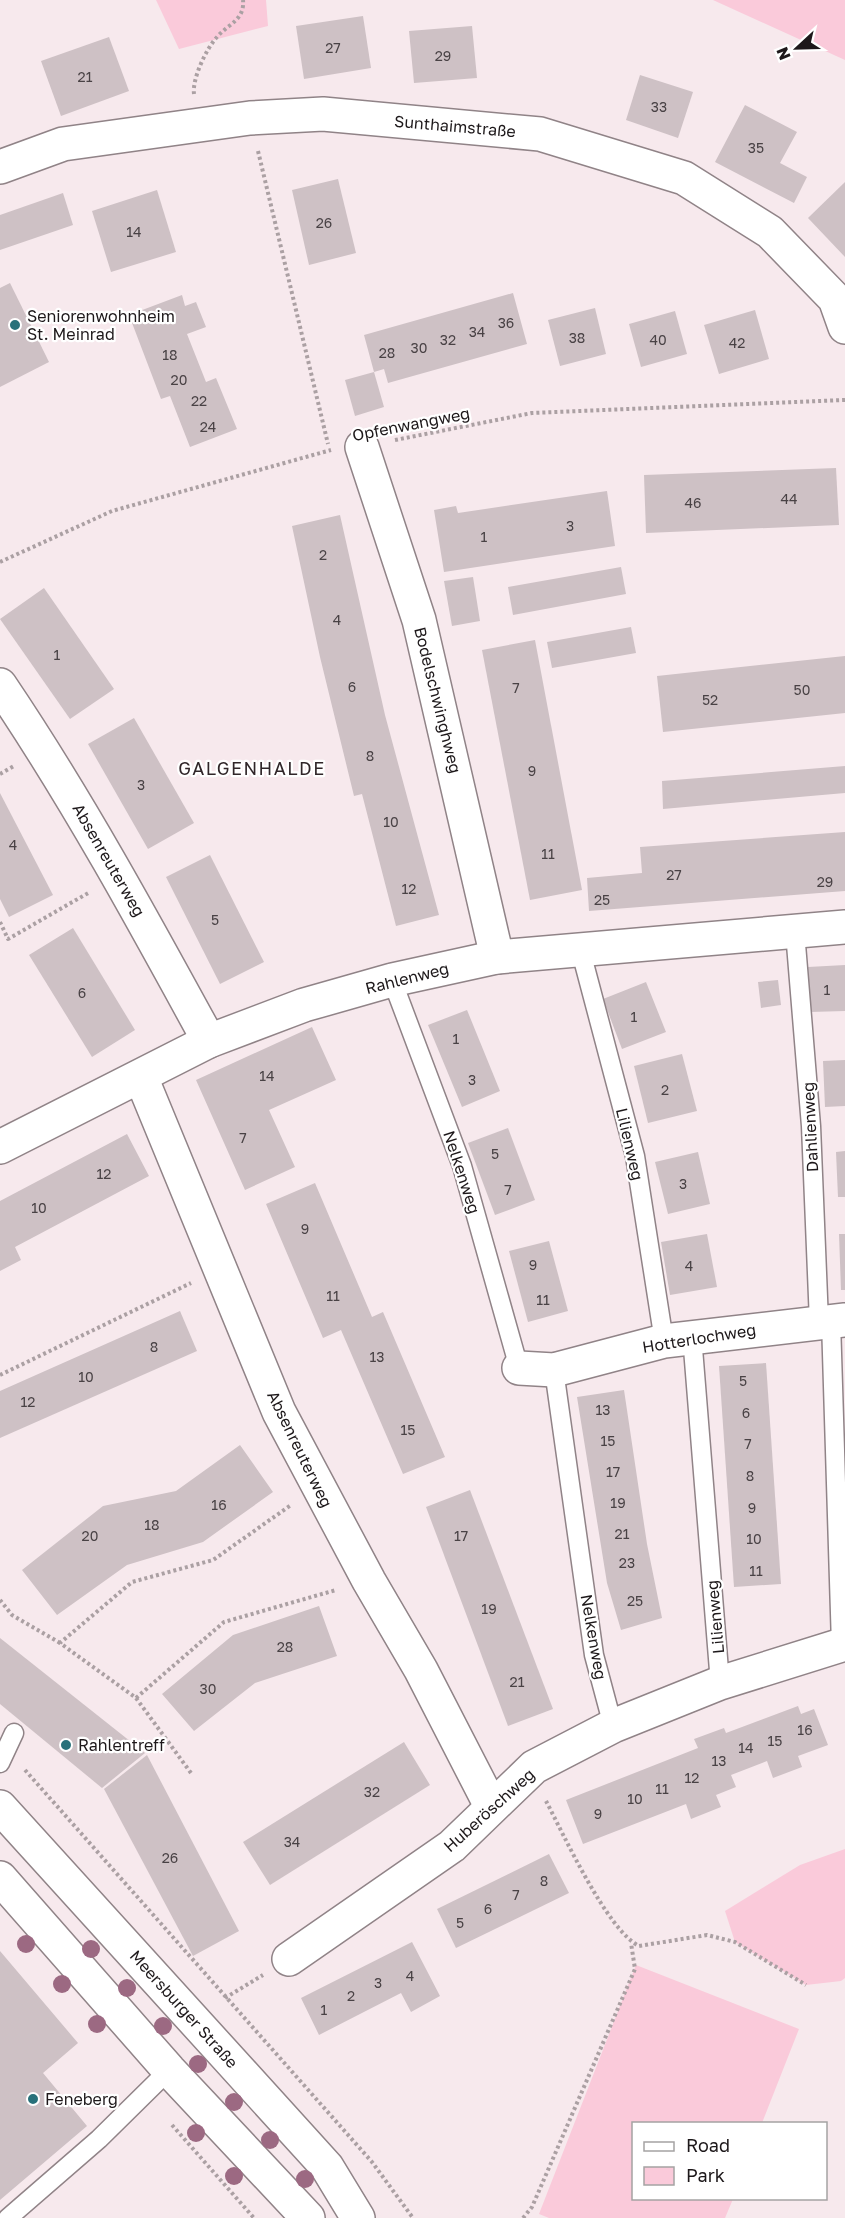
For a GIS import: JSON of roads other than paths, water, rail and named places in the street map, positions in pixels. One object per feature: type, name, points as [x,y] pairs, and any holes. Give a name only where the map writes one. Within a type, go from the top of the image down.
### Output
[{"type":"street","name":"Sunthaimstraße","points":[[0,167],[63,144],[250,118],[323,114],[540,134],[684,178],[770,232],[835,299],[845,327]]},
{"type":"street","name":"Bodelschwinghweg","points":[[362,447],[418,620],[497,957]]},
{"type":"street","name":"Absenreuterweg","points":[[0,685],[43,749],[119,875],[209,1041]]},
{"type":"street","name":"Rahlenweg","points":[[0,1147],[209,1041],[304,1005],[392,980],[497,957],[580,952],[845,927]]},
{"type":"street","name":"Absenreuterweg","points":[[141,1077],[222,1268],[279,1412],[369,1581],[421,1670],[491,1806]]},
{"type":"street","name":"Hotterlochweg","points":[[519,1368],[554,1370],[678,1339],[832,1321]]},
{"type":"street","name":"Huberöschweg","points":[[289,1959],[452,1846],[491,1806],[530,1771],[613,1726],[720,1683],[843,1645]]},
{"type":"street","name":"Meersburger Straße","points":[[0,1807],[327,2167],[358,2218]]},
{"type":"street","points":[[0,1878],[169,2070],[308,2218]]},
{"type":"lane","name":"Dahlienweg","points":[[795,932],[811,1126],[832,1321],[843,1645]]},
{"type":"lane","name":"Lilienweg","points":[[580,952],[635,1156],[678,1339],[720,1683]]},
{"type":"lane","name":"Nelkenweg","points":[[392,980],[462,1166],[519,1368]]},
{"type":"lane","name":"Nelkenweg","points":[[554,1370],[594,1655],[613,1726]]},
{"type":"lane","points":[[8,2218],[99,2139],[169,2070]]},
{"type":"place","name":"Seniorenwohnheim St. Meinrad","points":[[15,325]]},
{"type":"place","name":"Rahlentreff","points":[[66,1745]]},
{"type":"place","name":"Feneberg","points":[[33,2099]]},
{"type":"district","name":"GALGENHALDE","points":[[252,768]]}]
